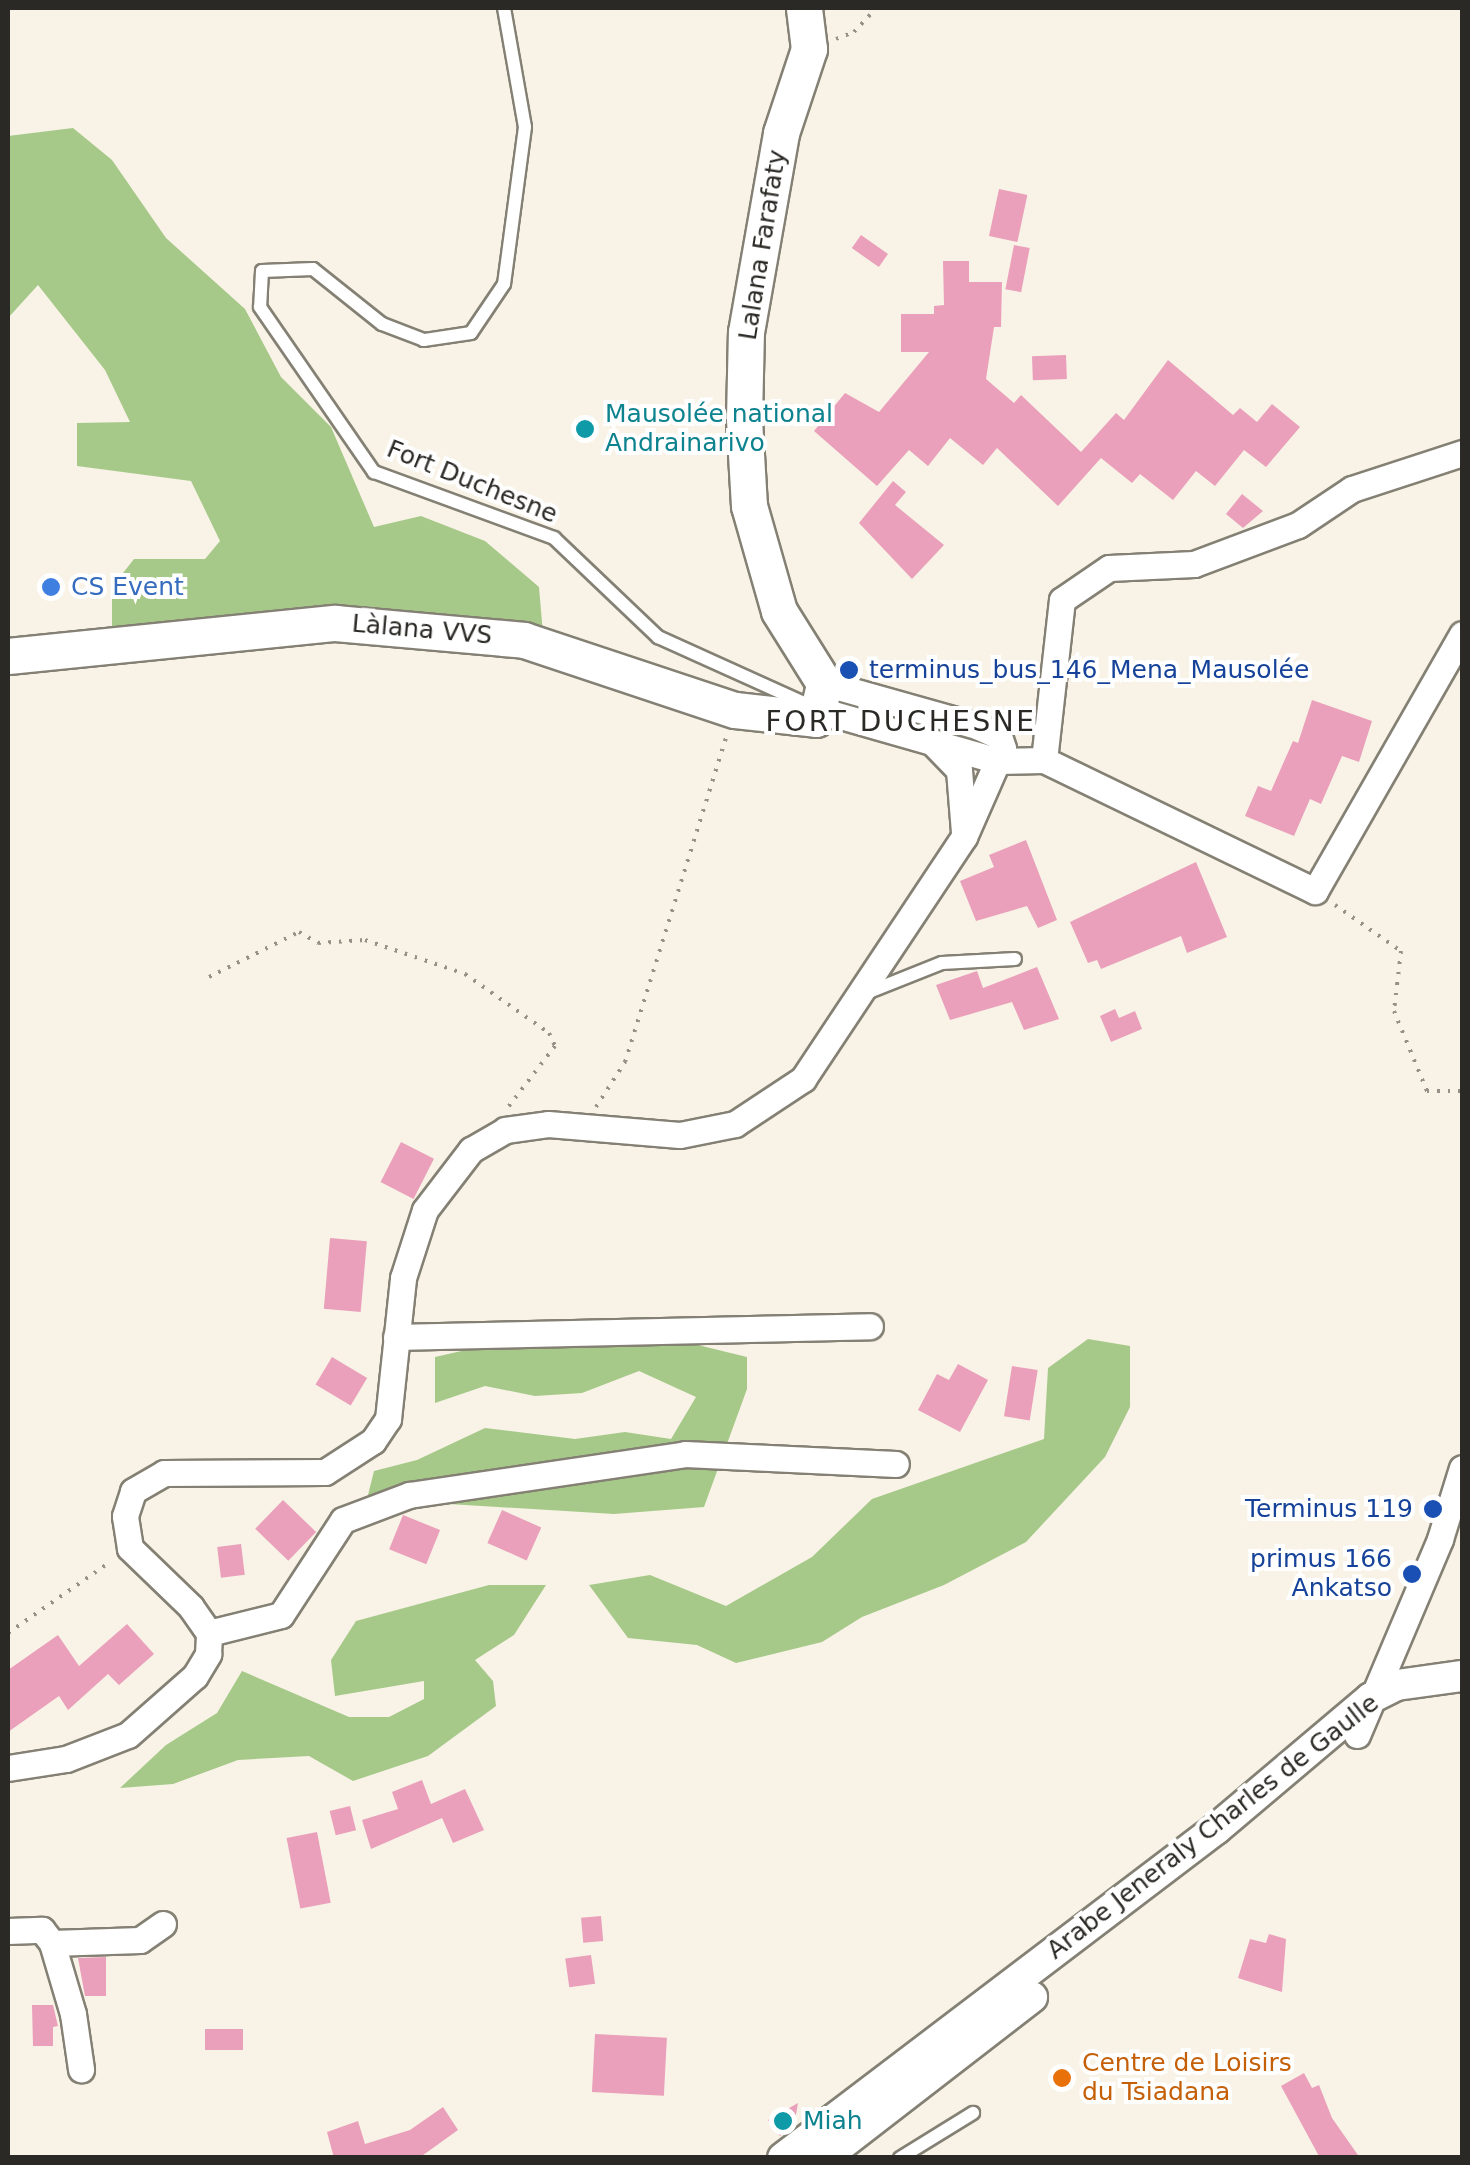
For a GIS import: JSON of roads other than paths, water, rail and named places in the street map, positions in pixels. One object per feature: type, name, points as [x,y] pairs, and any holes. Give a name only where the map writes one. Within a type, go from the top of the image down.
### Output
[{"type":"main road","name":"Lalana Farafaty","points":[[804,8],[808,49],[766,212],[746,332],[744,418],[749,506],[780,610],[823,697]]},
{"type":"main road","name":"Làlana VVS","points":[[8,656],[335,622],[524,640],[736,710],[803,722],[823,697]]},
{"type":"street","points":[[1044,760],[1062,600],[1108,568],[1194,564],[1298,525],[1352,490],[1462,452]]},
{"type":"street","points":[[823,697],[932,742],[998,761],[1044,760],[1315,891],[1462,634]]},
{"type":"street","points":[[8,1768],[66,1759],[128,1735],[195,1676],[208,1654],[209,1634],[130,1548],[125,1516],[133,1491],[164,1473],[300,1476],[326,1472],[373,1441],[388,1419],[403,1278],[425,1210],[471,1150],[505,1130],[548,1124],[680,1136],[736,1124],[802,1078],[964,837],[998,761],[999,736],[823,697]]},
{"type":"street","points":[[932,742],[958,770],[964,837]]},
{"type":"street","points":[[396,1336],[870,1326]]},
{"type":"street","points":[[209,1634],[281,1615],[342,1520],[409,1495],[685,1454],[896,1464]]},
{"type":"street","points":[[1357,1735],[1440,1539],[1462,1468]]},
{"type":"street","points":[[1422,1680],[1462,1676]]},
{"type":"street","name":"Arabe Jeneraly Charles de Gaulle","points":[[783,2158],[1216,1829],[1371,1698],[1422,1680]]},
{"type":"street","name":"Arabe Jeneraly Charles de Gaulle","points":[[824,2158],[1422,1680]]},
{"type":"street","points":[[52,1944],[140,1940],[163,1924]]},
{"type":"street","points":[[8,1931],[42,1930],[52,1944],[73,2014],[80,2070]]},
{"type":"lane","name":"Fort Duchesne","points":[[504,8],[525,126],[504,284],[471,333],[424,340],[382,324],[314,269],[262,272],[260,306],[374,472],[554,538],[658,637],[823,697]]},
{"type":"lane","points":[[857,997],[942,963],[1015,959]]},
{"type":"lane","points":[[900,2158],[973,2113]]},
{"type":"place","name":"Mausolée national Andrainarivo","points":[[585,429]]},
{"type":"place","name":"CS Event","points":[[51,587]]},
{"type":"place","name":"terminus_bus_146_Mena_Mausolée","points":[[849,670]]},
{"type":"place","name":"Terminus 119","points":[[1433,1509]]},
{"type":"place","name":"primus 166 Ankatso","points":[[1412,1574]]},
{"type":"place","name":"Centre de Loisirs du Tsiadana","points":[[1062,2078]]},
{"type":"place","name":"Miah","points":[[783,2121]]},
{"type":"district","name":"FORT DUCHESNE","points":[[901,722]]}]
